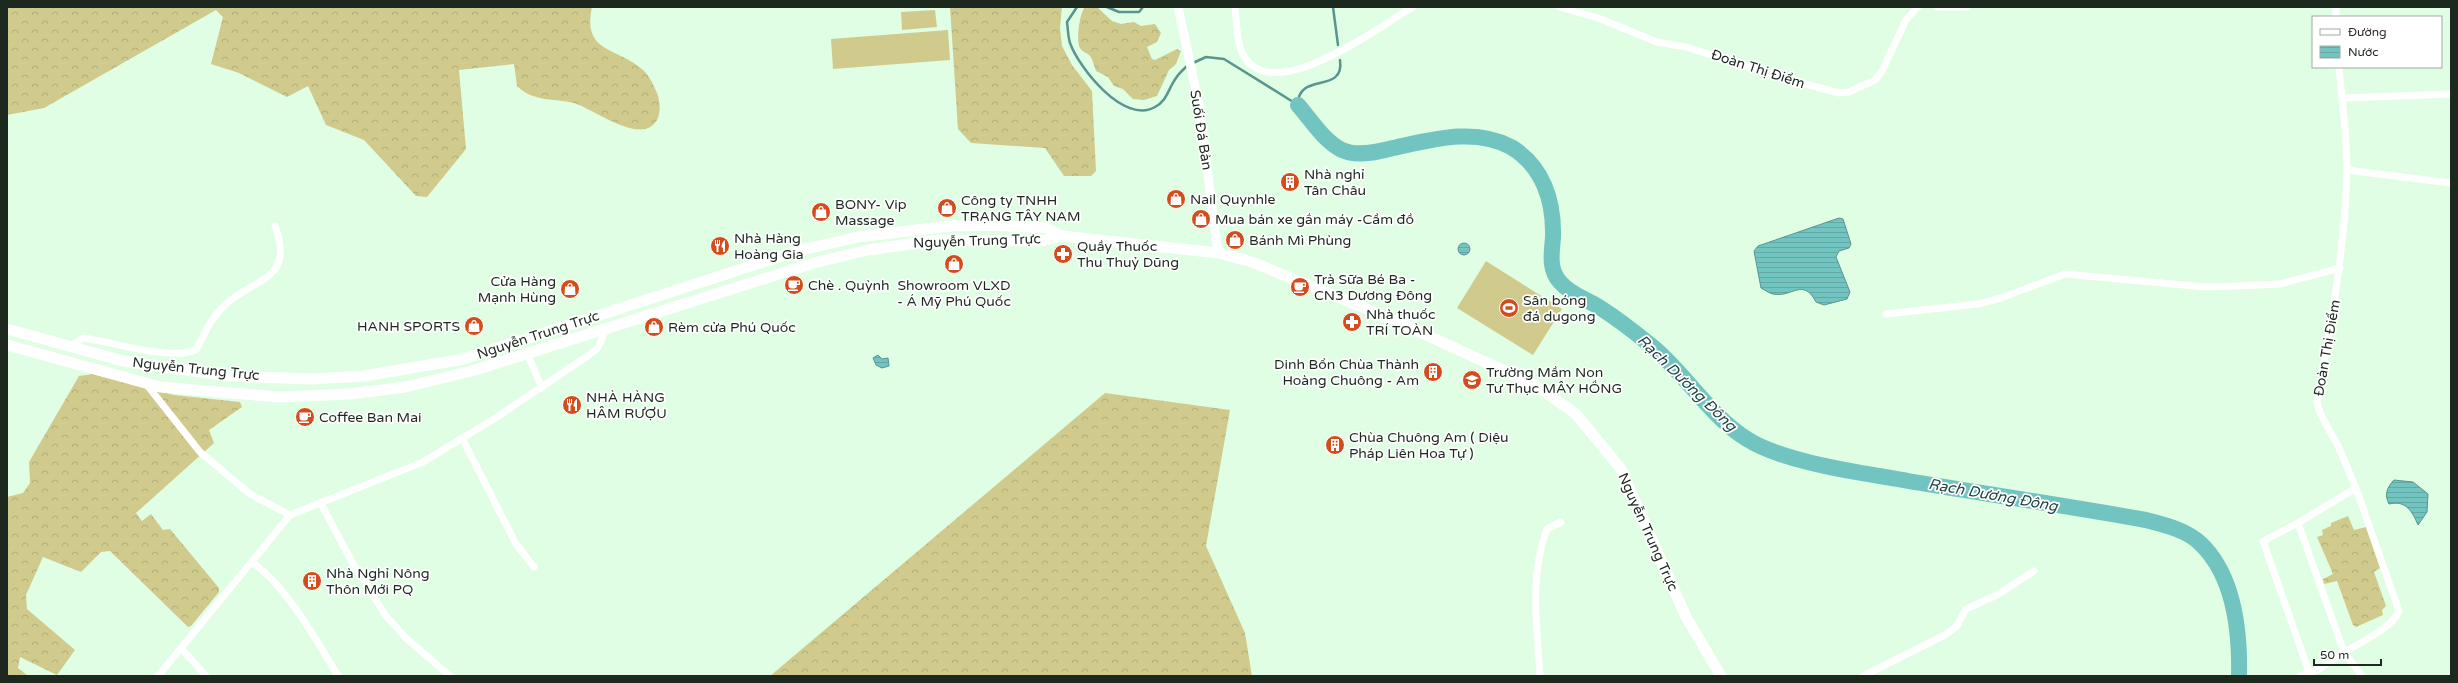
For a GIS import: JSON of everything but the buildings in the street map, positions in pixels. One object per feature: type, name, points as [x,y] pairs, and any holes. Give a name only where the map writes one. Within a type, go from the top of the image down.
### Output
[{"type":"main road","name":"Nguyễn Trung Trực","points":[[7,329],[123,361],[221,375],[312,378],[364,376],[464,359],[797,251],[858,237],[935,228],[989,225],[1046,228],[1062,236]]},
{"type":"main road","name":"Nguyễn Trung Trực","points":[[7,345],[147,385],[279,397],[350,394],[406,387],[472,371],[814,263],[868,250],[939,240],[1042,240],[1062,236],[1218,254],[1277,270],[1396,322],[1535,385],[1576,414],[1621,469],[1686,617],[1721,676]]},
{"type":"main road","points":[[520,341],[527,353]]},
{"type":"street","name":"Suối Đá Bàn","points":[[1178,7],[1199,105],[1218,254]]},
{"type":"street","points":[[1235,7],[1240,44],[1244,57],[1254,67],[1266,71],[1298,69],[1356,43],[1413,7]]},
{"type":"street","name":"Đoàn Thị Điểm","points":[[1559,7],[1598,18],[1657,42],[1686,47],[1783,78],[1839,93],[1849,92],[1875,80],[1882,71],[1906,20],[1918,7]]},
{"type":"street","points":[[1938,7],[1967,7]]},
{"type":"street","name":"Đoàn Thị Điểm","points":[[2340,68],[2344,98],[2347,170],[2340,268],[2318,402],[2320,414],[2339,448],[2356,488],[2396,598],[2399,611],[2397,617],[2375,634],[2344,652]]},
{"type":"street","points":[[2344,98],[2451,94]]},
{"type":"street","points":[[2347,170],[2451,183]]},
{"type":"street","points":[[68,347],[83,338],[169,355],[185,354],[196,350],[211,319],[227,303],[273,274],[278,264],[280,253],[279,238],[275,226]]},
{"type":"street","points":[[1886,314],[1978,304],[2001,298],[2065,274],[2205,287],[2280,284],[2340,268]]},
{"type":"street","points":[[158,676],[290,516],[320,502],[423,462],[542,388],[598,348],[606,329]]},
{"type":"street","points":[[527,353],[542,388]]},
{"type":"street","points":[[147,385],[200,452],[250,494],[290,516]]},
{"type":"street","points":[[462,438],[516,544],[534,567]]},
{"type":"street","points":[[2309,672],[2263,544],[2264,539],[2298,523],[2356,488]]},
{"type":"street","points":[[320,502],[348,554],[386,616],[406,638],[450,676]]},
{"type":"street","points":[[1540,676],[1535,599],[1537,563],[1547,529],[1561,522]]},
{"type":"street","points":[[2298,523],[2344,652],[2362,676]]},
{"type":"street","points":[[252,563],[267,575],[298,613],[338,676]]},
{"type":"street","points":[[1863,676],[1945,635],[1957,626],[1966,609],[1997,595],[2034,571]]},
{"type":"street","points":[[181,648],[206,676]]},
{"type":"street","points":[[2300,676],[2328,664],[2344,652]]},
{"type":"green space","points":[[7,7],[592,7],[590,22],[592,33],[597,41],[604,47],[633,62],[645,72],[658,96],[660,106],[659,114],[657,120],[650,127],[640,129],[629,128],[617,124],[574,103],[544,99],[530,95],[517,86],[514,64],[459,70],[466,149],[427,197],[416,196],[364,140],[326,125],[308,86],[287,97],[239,73],[211,64],[223,17],[216,10],[44,108],[7,115]]},
{"type":"green space","points":[[950,7],[1062,7],[1060,28],[1062,46],[1072,65],[1092,91],[1096,171],[1091,176],[1064,176],[1045,148],[971,143],[958,129]]},
{"type":"green space","points":[[1085,7],[1097,7],[1112,21],[1121,24],[1134,22],[1141,26],[1155,24],[1161,33],[1157,42],[1147,47],[1152,59],[1155,60],[1177,49],[1181,51],[1176,64],[1169,70],[1157,96],[1144,100],[1133,99],[1123,89],[1114,86],[1108,77],[1096,71],[1093,61],[1089,55],[1080,48],[1078,40],[1081,15]]},
{"type":"green space","points":[[935,10],[937,27],[902,30],[901,12]]},
{"type":"green space","points":[[948,30],[950,60],[833,69],[831,39]]},
{"type":"green space","name":"Sân bóng đá dugong","points":[[1486,261],[1562,309],[1533,355],[1457,308]]},
{"type":"green space","points":[[93,374],[174,395],[240,402],[242,407],[209,430],[214,443],[136,513],[142,521],[151,514],[163,530],[170,529],[219,588],[219,592],[191,626],[188,627],[110,551],[101,552],[81,572],[43,557],[26,595],[27,609],[75,650],[57,675],[20,657],[18,668],[28,676],[7,676],[7,497],[23,493],[30,483],[29,462],[79,376]]},
{"type":"green space","points":[[1105,393],[1230,410],[1206,546],[1245,633],[1252,676],[770,676]]},
{"type":"green space","points":[[2348,516],[2354,530],[2366,527],[2380,568],[2374,572],[2386,606],[2382,610],[2383,615],[2356,627],[2353,625],[2337,581],[2324,584],[2323,579],[2333,574],[2317,537],[2323,535],[2322,530],[2331,526],[2331,523]]},
{"type":"water","points":[[1839,218],[1843,219],[1851,244],[1849,248],[1839,251],[1836,257],[1850,292],[1847,299],[1824,305],[1816,302],[1806,291],[1797,290],[1780,294],[1772,294],[1761,288],[1754,251],[1758,246]]},
{"type":"water","points":[[1466,243],[1469,244],[1469,254],[1462,255],[1459,254],[1458,247],[1459,244]]},
{"type":"water","points":[[878,355],[882,359],[888,358],[889,366],[882,368],[876,365],[873,358]]},
{"type":"water","points":[[2394,480],[2413,482],[2428,494],[2427,512],[2418,525],[2408,508],[2400,504],[2389,504],[2387,501],[2387,491]]},
{"type":"waterway","points":[[1077,7],[1067,22],[1069,41],[1075,54],[1093,79],[1104,91],[1117,101],[1130,108],[1143,110],[1155,107],[1165,98],[1177,76],[1188,65]]},
{"type":"waterway","points":[[1107,7],[1119,12],[1139,12],[1143,7]]},
{"type":"waterway","name":"Rạch Dương Đông","points":[[1333,7],[1338,45]]},
{"type":"waterway","points":[[1193,63],[1206,57],[1224,59],[1298,105]]},
{"type":"waterway","name":"Rạch Dương Đông","points":[[1298,105],[1300,95],[1305,89],[1312,85],[1329,81],[1335,77],[1340,71],[1340,60]]},
{"type":"waterway","name":"Rạch Dương Đông","points":[[1298,105],[1329,141],[1335,146],[1348,152],[1368,153],[1438,139],[1468,136],[1497,141],[1511,147],[1522,155],[1539,174],[1549,198],[1553,224],[1552,266],[1556,277],[1560,282],[1573,293],[1613,316],[1647,342],[1666,359],[1710,407],[1734,430],[1763,447],[1782,455],[1847,471],[2146,520],[2189,535],[2201,544],[2212,557],[2221,572],[2228,589],[2236,624],[2239,676]]},
{"type":"place","name":"Nhà nghỉ Tân Châu","points":[[1290,182]]},
{"type":"place","name":"Nail Quynhle","points":[[1176,199]]},
{"type":"place","name":"Công ty TNHH TRẠNG TÂY NAM","points":[[947,208]]},
{"type":"place","name":"BONY- Vip Massage","points":[[821,212]]},
{"type":"place","name":"Mua bán xe gắn máy -Cầm đồ","points":[[1201,219]]},
{"type":"place","name":"Bánh Mì Phùng","points":[[1235,240]]},
{"type":"place","name":"Nhà Hàng Hoàng Gia","points":[[720,246]]},
{"type":"place","name":"Quầy Thuốc Thu Thuỷ Dũng","points":[[1063,254]]},
{"type":"place","name":"Showroom VLXD - Á Mỹ Phú Quốc","points":[[954,264]]},
{"type":"place","name":"Chè . Quỳnh","points":[[794,285]]},
{"type":"place","name":"Trà Sữa Bé Ba - CN3 Dương Đông","points":[[1300,287]]},
{"type":"place","name":"Cửa Hàng Mạnh Hùng","points":[[570,289]]},
{"type":"place","name":"Sân bóng đá dugong","points":[[1509,308]]},
{"type":"place","name":"Nhà thuốc TRÍ TOÀN","points":[[1352,322]]},
{"type":"place","name":"HANH SPORTS","points":[[474,326]]},
{"type":"place","name":"Rèm cửa Phú Quốc","points":[[654,327]]},
{"type":"place","name":"Dinh Bổn Chùa Thành Hoàng Chuông - Am","points":[[1433,372]]},
{"type":"place","name":"Trường Mầm Non Tư Thục MÂY HỒNG","points":[[1472,380]]},
{"type":"place","name":"NHÀ HÀNG HÂM RƯỢU","points":[[572,405]]},
{"type":"place","name":"Coffee Ban Mai","points":[[305,417]]},
{"type":"place","name":"Chùa Chuông Am ( Diệu Pháp Liên Hoa Tự )","points":[[1335,445]]},
{"type":"place","name":"Nhà Nghỉ Nông Thôn Mới PQ","points":[[312,581]]}]
